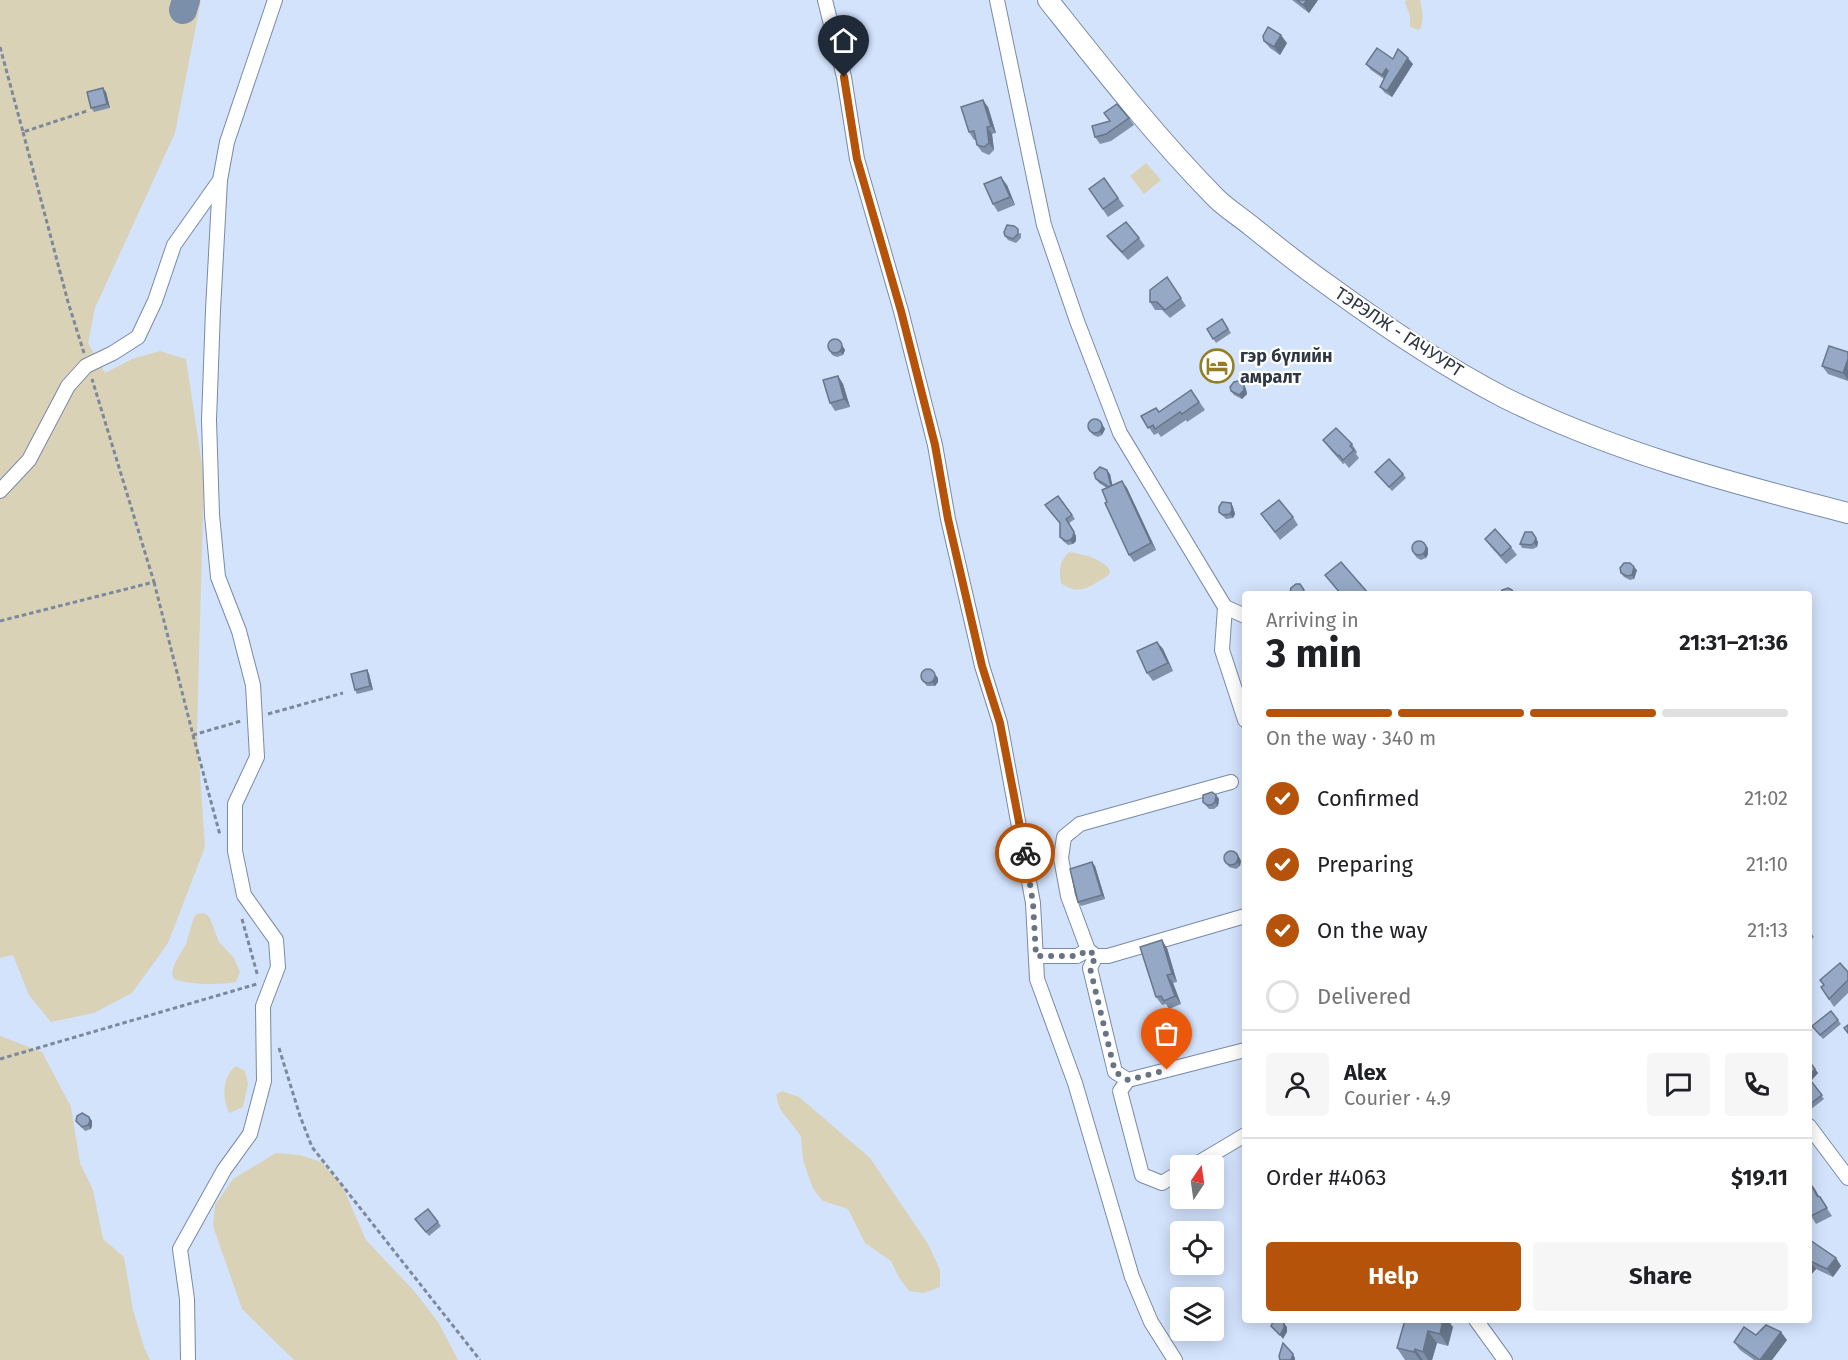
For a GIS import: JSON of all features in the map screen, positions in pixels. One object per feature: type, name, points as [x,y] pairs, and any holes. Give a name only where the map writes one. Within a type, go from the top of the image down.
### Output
[{"type":"main road","name":"ТЭРЭЛЖ - ГАЧУУРТ","points":[[1048,0],[1134,108],[1218,199],[1295,262],[1371,316],[1504,397],[1565,425],[1635,453],[1848,513]]},
{"type":"street","points":[[188,1360],[187,1299],[180,1249],[224,1170],[250,1134],[264,1081],[263,1006],[278,967],[276,940],[244,895],[235,851],[234,804],[257,757],[253,685],[238,631],[218,577],[212,515],[209,420],[220,180],[227,142],[275,0]]},
{"type":"street","points":[[825,0],[844,77],[857,159],[901,311],[935,445],[948,519],[982,666],[1000,723],[1033,903],[1038,979],[1075,1083],[1132,1277],[1151,1322],[1175,1360]]},
{"type":"street","points":[[997,0],[1021,124],[1044,225],[1077,321],[1120,433],[1225,607],[1242,615]]},
{"type":"street","points":[[0,491],[29,460],[68,386],[86,366],[138,337],[155,302],[174,245],[220,180]]},
{"type":"street","points":[[1225,607],[1222,650],[1242,711]]},
{"type":"street","points":[[1128,1080],[1115,1072],[1090,968],[1092,953],[1068,896],[1061,858],[1064,837],[1080,824],[1231,782]]},
{"type":"street","points":[[1036,956],[1077,956],[1092,953],[1108,956],[1242,917]]},
{"type":"street","points":[[1170,1178],[1162,1183],[1142,1176],[1120,1090],[1128,1080],[1242,1051]]},
{"type":"street","points":[[1812,1130],[1848,1178]]},
{"type":"street","points":[[1211,1155],[1242,1137]]},
{"type":"street","points":[[1478,1323],[1505,1360]]},
{"type":"path","points":[[0,47],[68,302],[85,356]]},
{"type":"path","points":[[23,132],[87,111]]},
{"type":"path","points":[[92,378],[154,582],[220,837]]},
{"type":"path","points":[[0,621],[154,582]]},
{"type":"path","points":[[268,714],[343,693]]},
{"type":"path","points":[[193,735],[247,720]]},
{"type":"path","points":[[0,1059],[260,983],[241,916]]},
{"type":"path","points":[[276,1038],[312,1147],[480,1360]]},
{"type":"shaded area","points":[[0,0],[201,0],[175,133],[95,308],[88,343],[105,373],[132,359],[160,351],[186,359],[204,478],[197,731],[205,847],[168,943],[132,993],[94,1013],[51,1022],[29,995],[13,955],[0,958]]},
{"type":"shaded area","points":[[1420,0],[1423,16],[1421,28],[1418,30],[1410,27],[1410,16],[1405,2]]},
{"type":"shaded area","points":[[1146,163],[1161,180],[1144,194],[1130,176]]},
{"type":"shaded area","points":[[1069,552],[1102,562],[1110,570],[1109,575],[1080,590],[1061,583],[1060,570],[1063,559]]},
{"type":"shaded area","points":[[203,913],[209,916],[219,942],[234,958],[240,972],[236,982],[205,984],[174,979],[172,973],[175,963],[186,944],[194,917]]},
{"type":"shaded area","points":[[0,1036],[42,1052],[71,1107],[80,1163],[93,1190],[103,1239],[124,1257],[133,1310],[150,1360],[0,1360]]},
{"type":"shaded area","points":[[236,1066],[245,1071],[248,1084],[243,1107],[229,1113],[225,1100],[225,1088],[228,1076]]},
{"type":"shaded area","points":[[782,1091],[799,1097],[870,1158],[928,1244],[940,1270],[940,1287],[924,1293],[909,1291],[891,1261],[865,1243],[848,1209],[823,1201],[813,1189],[803,1160],[801,1136],[780,1109],[776,1095]]},
{"type":"shaded area","points":[[276,1153],[300,1155],[321,1162],[342,1185],[366,1240],[415,1292],[438,1322],[458,1360],[294,1360],[242,1309],[213,1226],[215,1205],[233,1179]]},
{"type":"building","points":[[1297,0],[1307,0],[1303,5]]},
{"type":"building","points":[[1268,27],[1281,35],[1274,47],[1264,41],[1263,36]]},
{"type":"building","points":[[1377,48],[1393,59],[1398,49],[1408,58],[1387,91],[1380,87],[1388,71],[1386,69],[1382,75],[1366,64]]},
{"type":"building","points":[[103,88],[107,104],[91,108],[87,92]]},
{"type":"building","points":[[983,100],[991,126],[987,127],[989,143],[984,147],[977,145],[974,131],[969,132],[961,107]]},
{"type":"building","points":[[1117,104],[1129,118],[1106,134],[1095,137],[1092,126],[1110,121],[1104,113]]},
{"type":"building","points":[[1001,177],[1010,197],[993,204],[984,184]]},
{"type":"building","points":[[1104,178],[1118,198],[1103,209],[1089,189]]},
{"type":"building","points":[[1126,222],[1139,238],[1122,252],[1107,236]]},
{"type":"building","points":[[1007,225],[1018,229],[1018,234],[1013,239],[1005,236]]},
{"type":"building","points":[[1167,277],[1181,298],[1165,310],[1157,302],[1150,302],[1150,290]]},
{"type":"building","points":[[1222,319],[1228,329],[1213,339],[1207,329]]},
{"type":"building","points":[[835,339],[840,341],[842,346],[840,351],[835,353],[830,351],[828,346],[830,341]]},
{"type":"building","points":[[1829,346],[1848,352],[1843,373],[1822,366]]},
{"type":"building","points":[[838,376],[844,399],[830,403],[823,380]]},
{"type":"building","points":[[1238,381],[1244,385],[1244,390],[1239,395],[1231,391],[1230,387]]},
{"type":"building","points":[[1191,390],[1199,402],[1155,429],[1153,425],[1148,428],[1141,416],[1156,408],[1159,412]]},
{"type":"building","points":[[1095,419],[1100,421],[1102,426],[1100,431],[1095,433],[1090,431],[1088,426],[1090,421]]},
{"type":"building","points":[[1336,428],[1352,444],[1350,446],[1354,450],[1343,460],[1323,440]]},
{"type":"building","points":[[1389,459],[1403,474],[1389,487],[1375,472]]},
{"type":"building","points":[[1100,467],[1107,470],[1111,486],[1096,479],[1094,473]]},
{"type":"building","points":[[1122,481],[1151,543],[1129,555],[1105,503],[1107,502],[1102,490]]},
{"type":"building","points":[[1058,496],[1072,515],[1066,519],[1074,532],[1073,537],[1066,541],[1060,537],[1060,523],[1045,505]]},
{"type":"building","points":[[1279,500],[1293,517],[1275,532],[1261,514]]},
{"type":"building","points":[[1222,502],[1231,503],[1230,514],[1223,515],[1219,512]]},
{"type":"building","points":[[1495,529],[1511,547],[1501,556],[1485,539]]},
{"type":"building","points":[[1525,532],[1532,532],[1536,538],[1531,545],[1520,544]]},
{"type":"building","points":[[1419,541],[1424,543],[1426,548],[1424,553],[1419,555],[1414,553],[1412,548],[1414,543]]},
{"type":"building","points":[[1341,562],[1366,591],[1338,591],[1325,575]]},
{"type":"building","points":[[1624,563],[1630,563],[1634,567],[1632,575],[1627,576],[1621,573],[1620,568]]},
{"type":"building","points":[[1300,584],[1304,590],[1290,591],[1291,588]]},
{"type":"building","points":[[1157,642],[1168,663],[1147,673],[1137,651]]},
{"type":"building","points":[[928,669],[933,671],[935,676],[933,681],[928,683],[923,681],[921,676],[923,671]]},
{"type":"building","points":[[367,670],[370,686],[355,690],[351,674]]},
{"type":"building","points":[[1212,792],[1216,795],[1215,802],[1207,805],[1203,802],[1203,795]]},
{"type":"building","points":[[1231,851],[1236,853],[1238,858],[1236,863],[1231,865],[1226,863],[1224,858],[1226,853]]},
{"type":"building","points":[[1092,862],[1102,895],[1078,902],[1070,869]]},
{"type":"building","points":[[1162,940],[1172,974],[1167,975],[1175,996],[1164,1001],[1161,996],[1156,997],[1140,947]]},
{"type":"building","points":[[1840,963],[1848,972],[1848,980],[1829,999],[1821,987],[1824,985],[1820,980]]},
{"type":"building","points":[[1831,1011],[1838,1020],[1820,1035],[1812,1026]]},
{"type":"building","points":[[1812,1082],[1822,1095],[1812,1103]]},
{"type":"building","points":[[82,1113],[89,1117],[90,1121],[88,1125],[82,1127],[76,1121],[77,1116]]},
{"type":"building","points":[[1812,1187],[1817,1196],[1827,1208],[1812,1216]]},
{"type":"building","points":[[428,1209],[438,1222],[426,1232],[415,1219]]},
{"type":"building","points":[[1812,1241],[1836,1258],[1827,1269],[1812,1262]]},
{"type":"building","points":[[1272,1323],[1284,1323],[1280,1335],[1271,1326]]},
{"type":"building","points":[[1404,1323],[1442,1323],[1440,1334],[1428,1331],[1423,1352],[1397,1348]]},
{"type":"building","points":[[1766,1325],[1781,1332],[1760,1360],[1734,1342],[1744,1327],[1756,1335]]},
{"type":"building","points":[[1283,1343],[1293,1354],[1291,1360],[1280,1360]]},
{"type":"waterway","points":[[183,10],[186,0]]},
{"type":"way so far","points":[[1025,853],[1033,903],[1036,956],[1077,956],[1088,950],[1096,956],[1090,968],[1115,1072],[1128,1080],[1167,1070]]},
{"type":"place","name":"гэр бүлийн амралт","points":[[1217,366]]},
{"type":"route","points":[[844,77],[857,159],[901,311],[935,445],[948,519],[982,666],[1000,723],[1025,853]]}]
